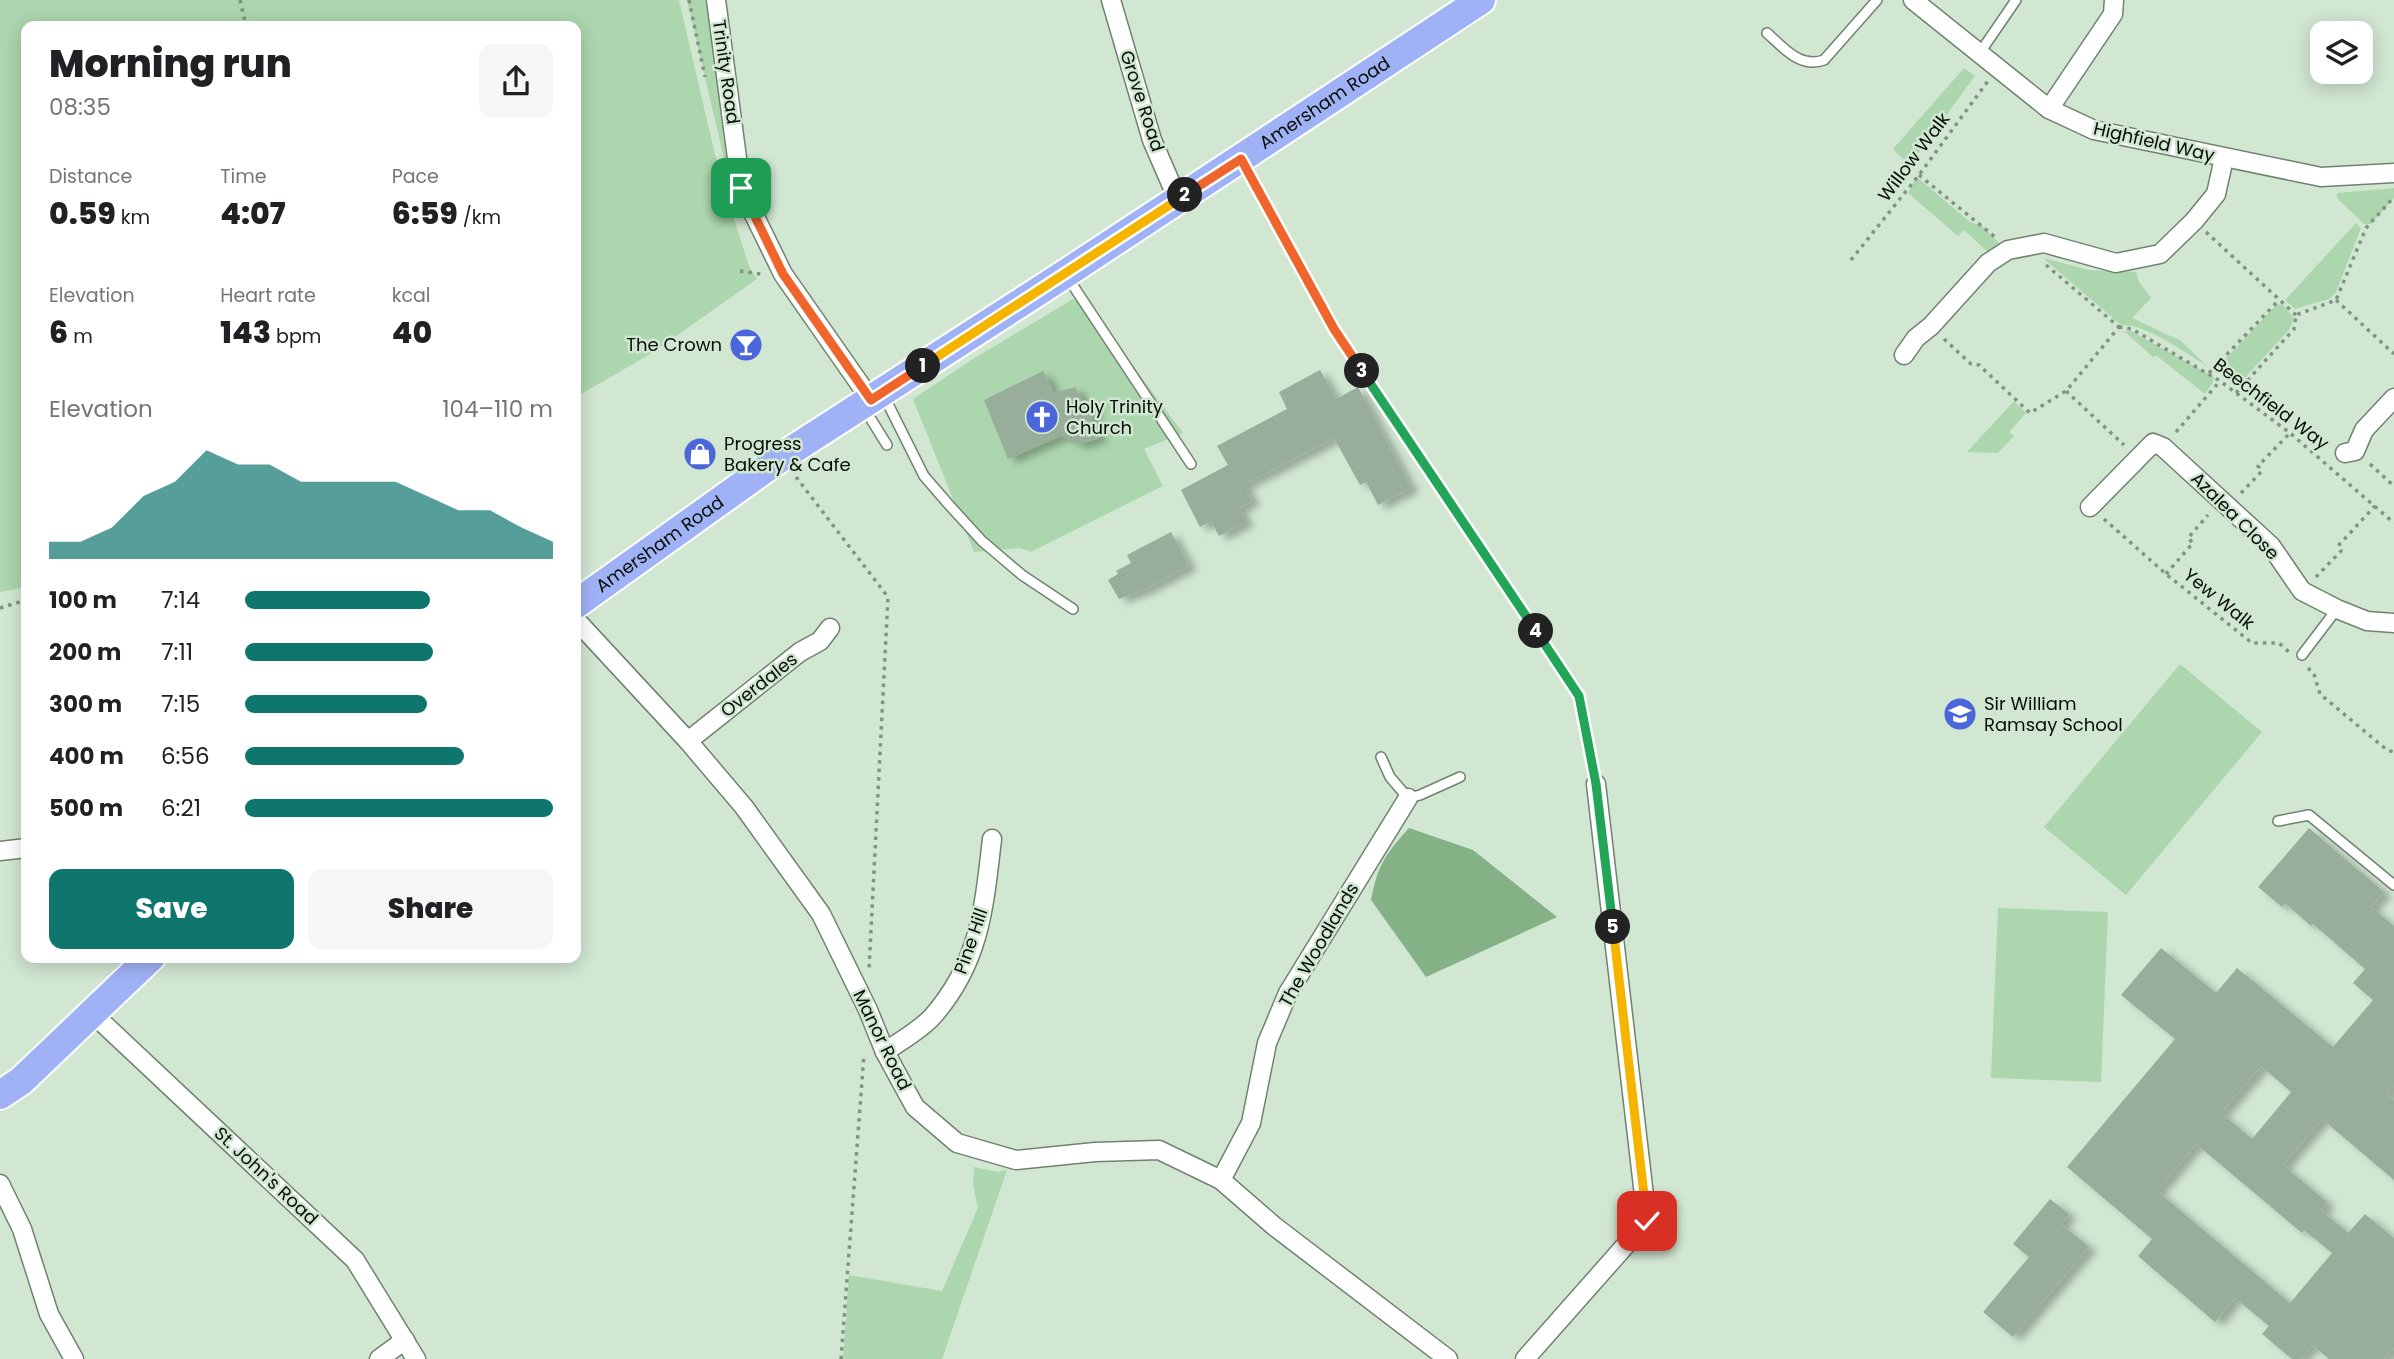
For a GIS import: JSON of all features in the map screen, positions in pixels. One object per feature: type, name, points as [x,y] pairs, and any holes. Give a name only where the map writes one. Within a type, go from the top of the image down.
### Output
[{"type":"main road","name":"Amersham Road","points":[[581,600],[783,456],[1481,0]]},
{"type":"main road","points":[[0,1096],[21,1080],[144,963]]},
{"type":"street","name":"Trinity Road","points":[[716,0],[741,188],[783,274],[872,399]]},
{"type":"street","name":"Grove Road","points":[[1111,0],[1152,141],[1178,200]]},
{"type":"street","name":"Highfield Way","points":[[1913,0],[2049,109],[2094,130],[2321,177],[2394,173]]},
{"type":"street","points":[[2049,109],[2113,14],[2114,0]]},
{"type":"street","points":[[1904,355],[1916,338],[1931,326],[1989,263],[2008,250],[2044,243],[2116,263],[2161,254],[2216,194],[2224,158]]},
{"type":"street","points":[[2350,452],[2364,430],[2394,398]]},
{"type":"street","points":[[2090,507],[2153,443],[2163,447]]},
{"type":"street","name":"Azalea Close","points":[[2163,447],[2271,546],[2302,591],[2337,610],[2367,621],[2394,623]]},
{"type":"street","name":"Manor Road","points":[[581,625],[688,741],[744,807],[821,915],[868,1010],[885,1052],[915,1107],[957,1143],[1016,1160],[1095,1152],[1159,1150],[1222,1180],[1274,1226],[1448,1359]]},
{"type":"street","name":"Overdales","points":[[688,741],[800,652],[820,641],[830,628]]},
{"type":"street","points":[[1525,1359],[1647,1221],[1596,784]]},
{"type":"street","name":"The Woodlands","points":[[1222,1180],[1251,1123],[1267,1043],[1288,993],[1408,798]]},
{"type":"street","name":"Pine Hill","points":[[885,1052],[932,1018],[966,970],[984,912],[992,839]]},
{"type":"street","points":[[0,851],[21,849]]},
{"type":"street","name":"St. John's Road","points":[[91,1012],[355,1260],[416,1359]]},
{"type":"street","points":[[0,1184],[22,1229],[49,1314],[74,1359]]},
{"type":"street","points":[[379,1359],[405,1340]]},
{"type":"lane","points":[[1767,33],[1796,58],[1808,62],[1824,60],[1877,0]]},
{"type":"lane","points":[[1979,54],[2016,0]]},
{"type":"lane","points":[[1065,274],[1191,464]]},
{"type":"lane","points":[[872,399],[887,445]]},
{"type":"lane","points":[[872,399],[924,476],[982,541],[1022,575],[1073,609]]},
{"type":"lane","points":[[2300,657],[2337,610]]},
{"type":"lane","points":[[1381,757],[1408,798],[1460,776]]},
{"type":"lane","points":[[2278,821],[2309,815],[2394,885]]},
{"type":"path","points":[[240,0],[245,21]]},
{"type":"path","name":"Willow Walk","points":[[1851,260],[1919,175],[1997,69]]},
{"type":"path","points":[[1241,159],[1334,329],[1579,696],[1596,784]]},
{"type":"path","points":[[2296,315],[2336,300],[2366,228],[2394,197]]},
{"type":"path","points":[[2194,221],[2296,315]]},
{"type":"path","points":[[740,271],[763,274]]},
{"type":"path","points":[[2209,373],[2279,300]]},
{"type":"path","points":[[2336,300],[2394,354]]},
{"type":"path","points":[[2236,393],[2294,329],[2296,315]]},
{"type":"path","points":[[1931,326],[1971,364],[1979,365],[2030,413],[2066,391],[2138,458]]},
{"type":"path","name":"Beechfield Way","points":[[2066,391],[2119,327],[2132,329],[2220,380],[2290,433],[2394,523]]},
{"type":"path","points":[[2163,447],[2220,380]]},
{"type":"path","points":[[2166,574],[2193,543],[2188,538],[2262,471],[2258,466],[2290,433]]},
{"type":"path","points":[[2350,452],[2394,486]]},
{"type":"path","points":[[783,456],[888,597],[869,971]]},
{"type":"path","points":[[2302,591],[2341,551],[2338,546],[2375,506]]},
{"type":"path","name":"Yew Walk","points":[[2090,507],[2166,574],[2252,643],[2279,643],[2300,657]]},
{"type":"path","points":[[0,608],[21,602]]},
{"type":"path","points":[[2306,667],[2314,674],[2320,694],[2387,751],[2394,752]]},
{"type":"path","points":[[841,1359],[865,1050]]},
{"type":"green space","points":[[0,0],[679,0],[719,172],[749,266],[757,279],[652,353],[581,394],[581,21],[21,21],[21,588],[0,592]]},
{"type":"green space","points":[[687,0],[705,0],[738,190],[732,193]]},
{"type":"green space","points":[[1964,68],[1975,76],[1917,155],[1912,168],[1893,149]]},
{"type":"green space","points":[[1919,179],[1970,222],[1982,226],[2000,244],[1990,254],[1964,230],[1958,236],[1908,193],[1914,181]]},
{"type":"green space","points":[[2394,188],[2394,198],[2371,224],[2364,224],[2337,198],[2337,193]]},
{"type":"green space","points":[[2356,223],[2361,228],[2336,292],[2329,299],[2295,309],[2285,300]]},
{"type":"green space","points":[[2043,258],[2089,270],[2136,272],[2139,282],[2151,298],[2132,318],[2181,341],[2207,366],[2153,334],[2121,325]]},
{"type":"green space","points":[[1080,295],[1183,433],[1144,449],[1163,486],[1031,552],[1020,548],[974,552],[913,399],[973,359]]},
{"type":"green space","points":[[2277,304],[2283,305],[2294,318],[2289,330],[2237,386],[2218,372],[2220,365]]},
{"type":"green space","points":[[2124,331],[2131,331],[2214,377],[2205,394],[2157,356],[2153,357]]},
{"type":"green space","points":[[2014,401],[2026,413],[2009,432],[2014,436],[1998,453],[1967,452]]},
{"type":"green space","points":[[2180,664],[2262,732],[2126,895],[2044,827]]},
{"type":"green space","points":[[1409,828],[1473,850],[1557,917],[1426,977],[1371,900],[1384,861]]},
{"type":"green space","points":[[1998,908],[2108,912],[2101,1082],[1991,1078]]},
{"type":"green space","points":[[974,1167],[998,1172],[1007,1170],[942,1359],[843,1359],[849,1275],[942,1291],[978,1208],[973,1185]]},
{"type":"building","points":[[1320,370],[1336,399],[1358,387],[1411,488],[1378,505],[1366,482],[1360,485],[1334,438],[1244,485],[1252,501],[1239,508],[1246,522],[1219,536],[1211,521],[1200,527],[1181,490],[1228,465],[1217,446],[1287,409],[1279,392]]},
{"type":"building","name":"Holy Trinity Church","points":[[1043,371],[1054,393],[1075,387],[1082,400],[1094,403],[1092,422],[1100,438],[1080,444],[1061,436],[1008,459],[984,400]]},
{"type":"building","points":[[1171,532],[1189,566],[1146,589],[1119,599],[1108,580],[1118,574],[1116,571],[1131,563],[1127,555]]},
{"type":"building","points":[[2309,828],[2384,892],[2371,907],[2394,926],[2394,1085],[2387,1094],[2394,1100],[2394,1180],[2322,1119],[2283,1165],[2327,1202],[2321,1210],[2348,1233],[2365,1214],[2394,1238],[2394,1347],[2384,1359],[2329,1359],[2312,1345],[2300,1359],[2292,1359],[2262,1334],[2269,1326],[2235,1298],[2215,1322],[2138,1256],[2152,1239],[2067,1167],[2175,1039],[2121,995],[2161,948],[2216,993],[2237,968],[2333,1047],[2373,1000],[2353,983],[2365,969],[2313,924],[2311,926],[2285,903],[2282,907],[2258,887]],"holes":[[[2261,1066],[2291,1092],[2252,1139],[2221,1113]],[[2196,1144],[2302,1233],[2304,1230],[2332,1253],[2290,1303],[2157,1191]]]},
{"type":"building","points":[[2050,1199],[2069,1214],[2061,1224],[2089,1247],[2013,1337],[1983,1312],[2029,1257],[2013,1244]]},
{"type":"place","name":"The Crown","points":[[746,345]]},
{"type":"place","name":"Holy Trinity Church","points":[[1042,417]]},
{"type":"place","name":"Progress Bakery & Cafe","points":[[700,454]]},
{"type":"place","name":"Sir William Ramsay School","points":[[1960,714]]},
{"type":"route","points":[[741,188],[783,274],[871,400],[1241,159],[1334,329],[1579,696],[1596,784],[1647,1221]]}]
